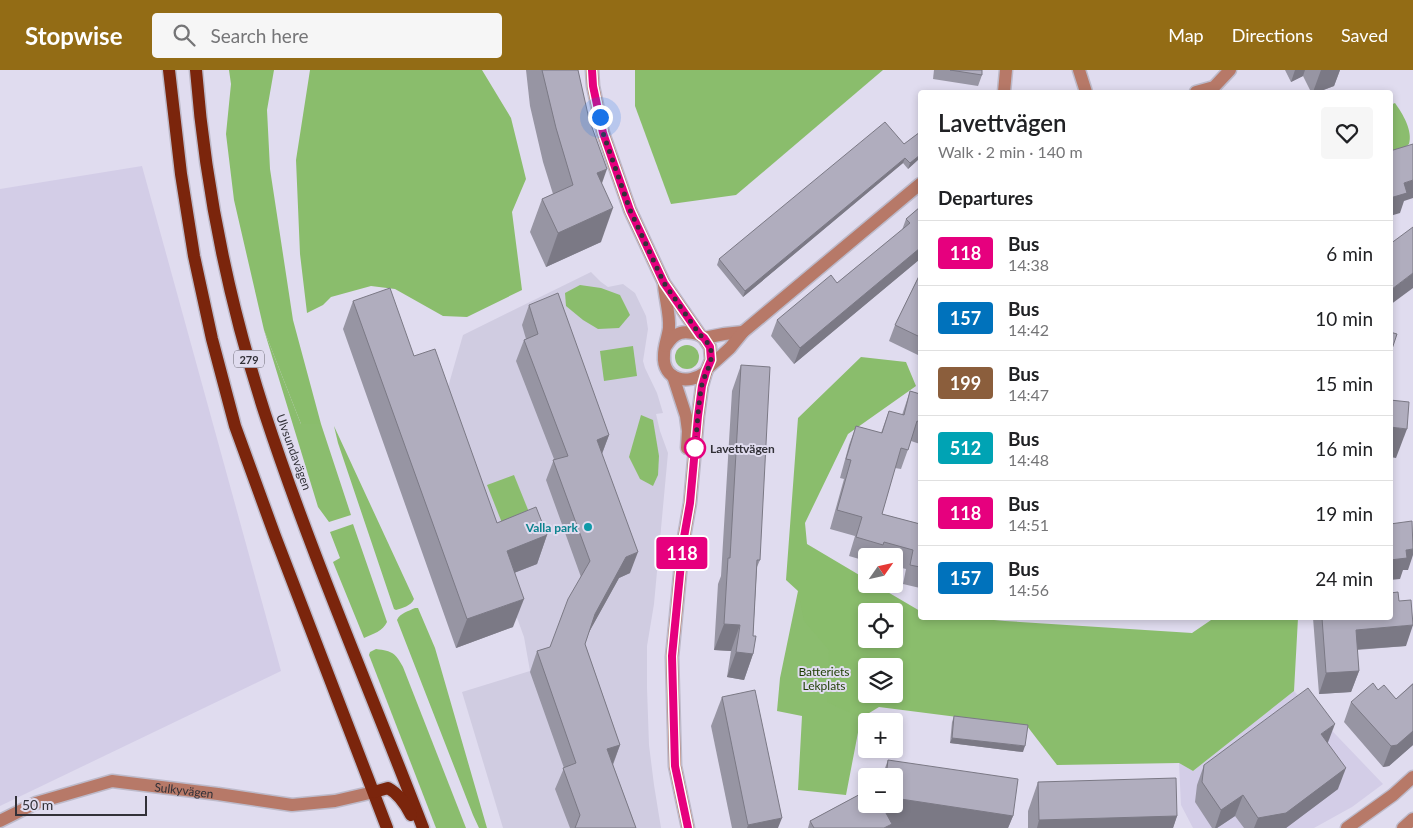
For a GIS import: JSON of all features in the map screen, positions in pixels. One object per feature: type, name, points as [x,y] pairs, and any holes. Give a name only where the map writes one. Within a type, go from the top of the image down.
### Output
[{"type":"main road","name":"279","points":[[169,70],[181,174],[194,256],[212,339],[235,426],[387,828]]},
{"type":"main road","name":"Ulvsundavägen","points":[[196,70],[200,121],[216,223],[240,328],[265,413],[347,638],[423,828]]},
{"type":"main road","points":[[374,792],[388,788],[396,793],[404,802],[418,828]]},
{"type":"street","points":[[592,70],[593,86],[603,133],[630,210],[664,283],[711,351],[711,360],[702,386],[698,416],[672,656],[675,766],[688,828]]},
{"type":"street","points":[[1004,90],[1006,70]]},
{"type":"street","points":[[1079,70],[1085,90]]},
{"type":"street","points":[[1203,90],[1214,87],[1230,70]]},
{"type":"street","points":[[673,376],[691,380],[699,377],[730,348],[743,332],[918,186]]},
{"type":"street","points":[[664,283],[669,328],[665,346],[665,364],[673,376],[686,416],[688,431],[683,502],[683,543]]},
{"type":"street","points":[[665,346],[670,339],[682,333],[690,332],[702,337],[743,332]]},
{"type":"street","points":[[1347,828],[1385,801],[1413,776]]},
{"type":"street","name":"Sulkyvägen","points":[[0,821],[36,803],[112,782],[218,794],[292,806],[335,801],[374,792]]},
{"type":"street","points":[[1403,828],[1413,820]]},
{"type":"shaded area","points":[[142,166],[281,671],[0,806],[0,189]]},
{"type":"shaded area","points":[[591,272],[608,287],[623,284],[635,293],[646,316],[648,329],[643,361],[657,393],[663,413],[656,414],[668,453],[654,604],[647,646],[649,745],[661,828],[503,828],[462,692],[530,671],[524,637],[497,563],[446,394],[463,335]]},
{"type":"shaded area","points":[[1294,691],[1383,784],[1352,807],[1314,828],[1193,828],[1181,805],[1179,763],[1193,771]]},
{"type":"green space","points":[[229,70],[274,70],[267,110],[270,169],[293,320],[321,424],[301,424],[264,330],[234,200],[226,134],[231,84]]},
{"type":"green space","points":[[310,70],[482,70],[511,118],[526,179],[512,212],[522,290],[467,317],[443,316],[395,289],[371,286],[331,297],[323,305],[307,313],[300,254],[296,160]]},
{"type":"green space","points":[[635,70],[883,70],[736,195],[671,204],[635,106]]},
{"type":"green space","points":[[1395,103],[1401,112],[1410,134],[1409,144],[1395,152],[1393,152],[1393,104]]},
{"type":"green space","points":[[580,285],[601,288],[620,295],[630,315],[619,328],[598,329],[583,320],[566,306],[565,293]]},
{"type":"green space","points":[[264,330],[301,424],[321,424],[351,515],[329,522],[318,507]]},
{"type":"green space","points":[[687,345],[692,346],[698,352],[698,362],[692,368],[687,369],[682,368],[676,362],[675,357],[676,352],[682,346]]},
{"type":"green space","points":[[633,346],[637,376],[604,381],[600,351]]},
{"type":"green space","points":[[861,357],[906,362],[916,386],[848,434],[805,523],[807,544],[858,574],[858,593],[889,593],[918,610],[918,620],[994,620],[1192,633],[1211,620],[1298,620],[1294,691],[1193,771],[1179,763],[1057,765],[1027,726],[879,707],[869,713],[858,713],[858,717],[827,702],[829,650],[804,621],[798,591],[786,580],[798,418]]},
{"type":"green space","points":[[641,415],[653,420],[659,456],[658,475],[653,486],[640,479],[629,457]]},
{"type":"green space","points":[[334,426],[414,599],[411,603],[396,610],[394,609],[338,443]]},
{"type":"green space","points":[[514,475],[535,527],[508,538],[487,485]]},
{"type":"green space","points":[[353,524],[387,622],[380,630],[364,638],[333,562],[340,558],[330,532]]},
{"type":"green space","name":"Batteriets Lekplats","points":[[798,591],[858,633],[858,648],[866,648],[866,658],[858,658],[858,703],[864,703],[862,713],[858,713],[858,733],[846,795],[798,790],[802,716],[777,711],[780,678]]},
{"type":"green space","points":[[418,608],[435,648],[487,828],[479,828],[473,815],[397,620],[402,614]]},
{"type":"green space","points":[[376,649],[393,654],[403,667],[466,828],[436,828],[369,655],[370,652]]},
{"type":"building","points":[[542,70],[578,70],[589,119],[607,169],[597,173],[613,208],[558,233],[542,199],[573,185],[556,128]]},
{"type":"building","points":[[950,70],[982,70],[982,75]]},
{"type":"building","points":[[885,122],[904,144],[918,134],[918,157],[910,163],[905,158],[745,291],[719,259]]},
{"type":"building","points":[[1413,144],[1413,180],[1404,183],[1407,193],[1393,197],[1393,150]]},
{"type":"building","points":[[918,209],[918,250],[800,348],[777,320],[831,275],[837,283],[910,223],[906,219]]},
{"type":"building","points":[[1413,227],[1413,273],[1393,288],[1393,242]]},
{"type":"building","points":[[918,278],[918,336],[895,325]]},
{"type":"building","points":[[390,288],[414,356],[435,349],[497,523],[536,507],[547,535],[507,551],[524,599],[467,619],[353,301]]},
{"type":"building","name":"Valla park","points":[[558,293],[609,435],[597,440],[638,552],[626,557],[595,614],[585,644],[620,745],[607,749],[636,828],[575,828],[580,815],[563,768],[576,763],[537,651],[550,647],[568,599],[590,561],[553,460],[568,456],[524,340],[538,334],[529,305]]},
{"type":"building","points":[[1393,333],[1397,334],[1393,346]]},
{"type":"building","points":[[741,365],[770,367],[760,560],[757,560],[753,636],[756,636],[753,654],[736,652],[740,625],[724,624],[728,558],[730,558]]},
{"type":"building","points":[[910,391],[918,393],[918,421],[908,450],[901,448],[882,514],[918,523],[918,567],[910,565],[913,550],[884,542],[883,545],[856,537],[862,517],[837,510],[851,460],[846,459],[856,426],[882,433],[889,411],[904,415]]},
{"type":"building","points":[[1393,400],[1409,402],[1407,429],[1393,427]]},
{"type":"building","points":[[1412,521],[1413,549],[1406,550],[1407,558],[1393,560],[1393,524]]},
{"type":"building","points":[[1398,592],[1399,601],[1411,600],[1413,625],[1356,630],[1359,671],[1326,673],[1322,620],[1393,620],[1393,593]]},
{"type":"building","points":[[1373,683],[1378,690],[1384,685],[1396,699],[1413,684],[1413,731],[1397,745],[1391,746],[1351,702]]},
{"type":"building","points":[[1308,688],[1335,724],[1321,734],[1346,768],[1286,813],[1258,818],[1243,795],[1221,810],[1202,782],[1204,765]]},
{"type":"building","points":[[755,690],[782,818],[748,825],[722,697]]},
{"type":"building","points":[[954,716],[1028,725],[1025,746],[952,738]]},
{"type":"building","points":[[888,760],[1018,779],[1013,816],[903,799],[903,768],[887,768]]},
{"type":"building","points":[[1176,778],[1177,816],[1039,820],[1038,782]]},
{"type":"building","points":[[858,795],[858,813],[886,813],[892,824],[884,828],[814,828],[810,821]]},
{"type":"bus line","name":"118","points":[[592,70],[593,86],[603,133],[630,210],[664,283],[704,338],[711,351],[711,360],[702,386],[698,416],[672,656],[675,766],[688,828]]},
{"type":"place","name":"Lavettvägen","points":[[695,448]]},
{"type":"place","name":"Valla park","points":[[588,527]]},
{"type":"route","points":[[600,117],[603,133],[630,210],[664,283],[710,347],[711,360],[702,386],[695,451],[695,448]]}]
